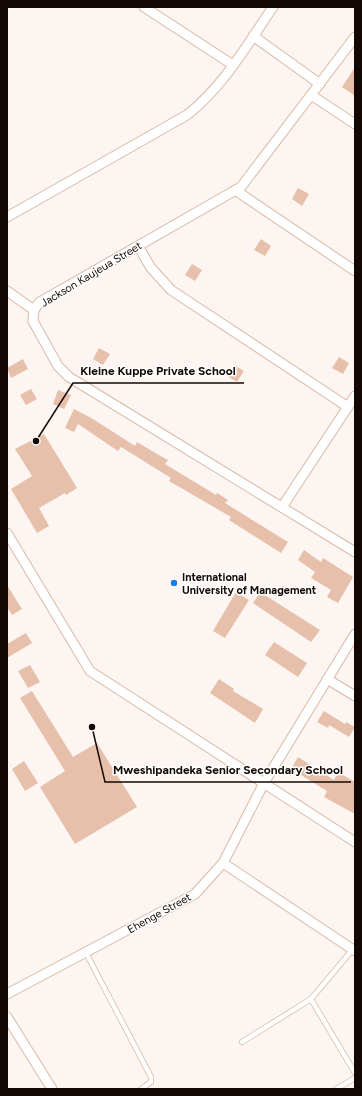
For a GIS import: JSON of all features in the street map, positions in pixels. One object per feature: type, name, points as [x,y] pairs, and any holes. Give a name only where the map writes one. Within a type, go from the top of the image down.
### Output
[{"type":"street","points":[[144,7],[233,65]]},
{"type":"street","points":[[7,217],[187,115],[202,104],[233,65],[273,7]]},
{"type":"street","points":[[253,36],[320,84]]},
{"type":"street","name":"Jackson Kaujeua Street","points":[[355,37],[245,183],[40,302],[34,310],[33,321],[58,366],[69,377],[355,552]]},
{"type":"street","points":[[312,95],[355,124]]},
{"type":"street","points":[[235,190],[355,271]]},
{"type":"street","points":[[138,246],[151,268],[171,290],[348,407]]},
{"type":"street","points":[[7,291],[34,310]]},
{"type":"street","points":[[282,507],[355,396]]},
{"type":"street","points":[[7,533],[90,671],[355,842]]},
{"type":"street","name":"Ehenge Street","points":[[7,994],[195,894],[223,863],[264,783],[355,634]]},
{"type":"street","points":[[328,679],[355,696]]},
{"type":"street","points":[[223,863],[354,950]]},
{"type":"street","points":[[7,1016],[52,1089]]},
{"type":"lane","points":[[242,1042],[311,999],[354,950]]},
{"type":"lane","points":[[86,953],[151,1077],[151,1082],[141,1089]]},
{"type":"lane","points":[[311,999],[355,1073]]},
{"type":"lane","points":[[336,1089],[355,1078]]},
{"type":"building","points":[[355,67],[355,96],[342,87]]},
{"type":"building","points":[[298,188],[309,194],[302,206],[292,199]]},
{"type":"building","points":[[261,239],[271,246],[265,256],[254,250]]},
{"type":"building","points":[[192,264],[202,270],[195,281],[185,275]]},
{"type":"building","points":[[99,348],[110,354],[103,365],[93,359]]},
{"type":"building","points":[[339,357],[349,363],[343,374],[332,368]]},
{"type":"building","points":[[23,359],[28,369],[11,378],[7,368]]},
{"type":"building","points":[[234,365],[244,371],[237,382],[227,376]]},
{"type":"building","points":[[31,389],[37,399],[26,405],[20,395]]},
{"type":"building","points":[[58,390],[71,395],[64,409],[53,404]]},
{"type":"building","points":[[74,409],[93,419],[135,446],[137,442],[168,460],[165,464],[216,495],[217,493],[228,500],[225,503],[288,542],[281,553],[229,520],[231,517],[169,481],[171,478],[121,447],[118,451],[78,424],[74,432],[65,428]]},
{"type":"building","points":[[44,434],[77,488],[39,508],[49,526],[37,533],[11,489],[32,476],[15,449]]},
{"type":"building","points":[[304,550],[321,562],[323,558],[353,577],[338,603],[327,597],[331,590],[311,578],[315,572],[298,560]]},
{"type":"building","points":[[7,585],[22,609],[12,615],[7,607]]},
{"type":"building","points":[[236,592],[249,600],[225,638],[213,631]]},
{"type":"building","points":[[260,592],[320,630],[311,642],[253,603]]},
{"type":"building","points":[[26,633],[32,643],[7,658],[7,644]]},
{"type":"building","points":[[274,642],[307,663],[298,677],[265,655]]},
{"type":"building","points":[[30,665],[40,682],[28,688],[18,671]]},
{"type":"building","points":[[219,679],[234,689],[233,691],[263,709],[255,723],[210,693]]},
{"type":"building","points":[[32,691],[73,757],[97,743],[137,807],[75,844],[40,787],[65,771],[20,698]]},
{"type":"building","points":[[324,711],[345,724],[346,722],[355,727],[349,737],[329,725],[328,728],[317,722]]},
{"type":"building","points":[[298,757],[334,780],[338,772],[355,782],[355,814],[324,797],[327,791],[291,769]]},
{"type":"building","points":[[24,761],[38,783],[25,791],[12,769]]},
{"type":"place","name":"Kleine Kuppe Private School","points":[[36,441]]},
{"type":"place","name":"International University of Management","points":[[174,583]]},
{"type":"place","name":"Mweshipandeka Senior Secondary School","points":[[92,727]]}]
